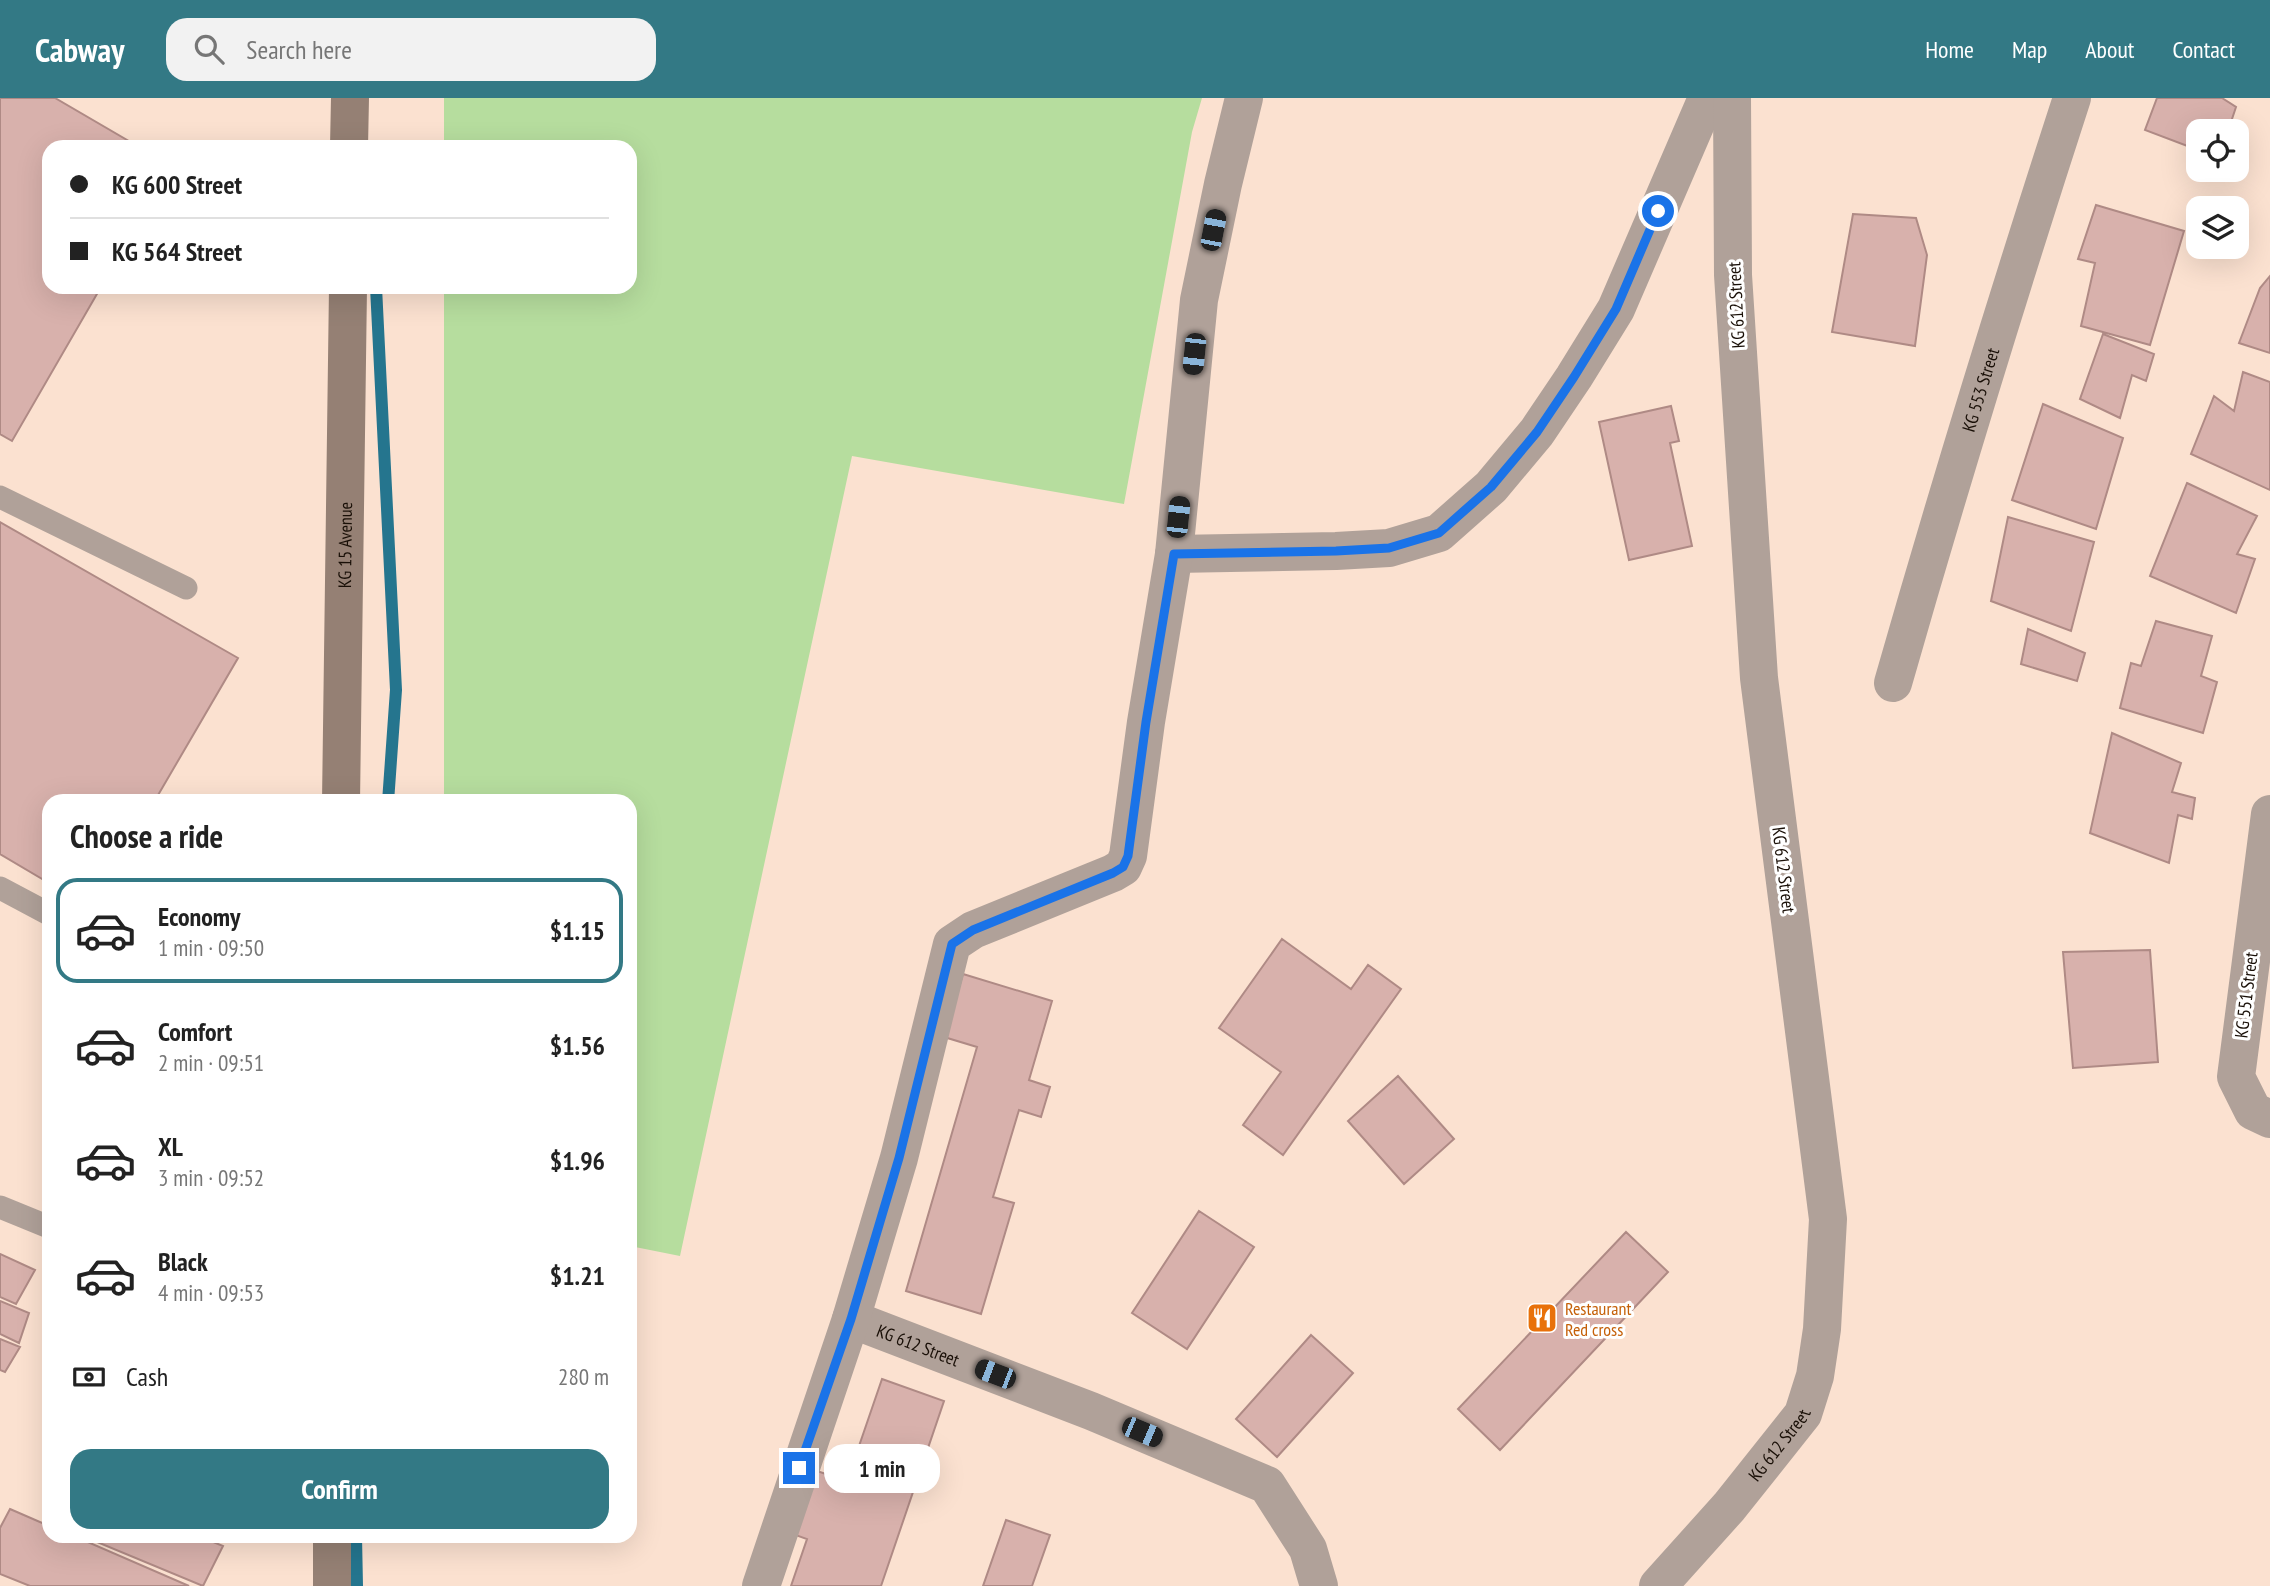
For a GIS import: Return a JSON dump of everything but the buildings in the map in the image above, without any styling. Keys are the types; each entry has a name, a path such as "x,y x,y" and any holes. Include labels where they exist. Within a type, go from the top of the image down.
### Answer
{"main road":[{"path":"349,140 350,98"},
{"name":"KG 15 Avenue","path":"341,794 348,294"},
{"path":"332,1543 332,1586"}],"street":[{"path":"761,1586 851,1319 899,1158 952,944 973,930 1113,873 1123,867 1128,856 1146,722 1174,554 1199,300 1244,98"},
{"path":"1174,554 1389,548 1439,533 1491,487 1537,432 1616,309 1707,98"},
{"name":"KG 612 Street","path":"1658,1586 1728,1507 1803,1414 1815,1376 1823,1315 1828,1219 1759,678 1733,275 1732,98"},
{"name":"KG 553 Street","path":"1893,683 1931,548 1961,458 2020,257 2072,98"},
{"name":"KG 551 Street","path":"2270,814 2236,1077 2253,1111 2270,1119"},
{"name":"KG 612 Street","path":"851,1319 1091,1411 1267,1485 1308,1549 1319,1586"}],"lane":[{"path":"0,498 186,588"},
{"path":"0,888 42,910"},
{"path":"0,1207 42,1224"}],"green space":[{"path":"444,98 1202,98 1192,132 1124,504 852,456 680,1256 637,1247 637,794 444,794 444,294 637,294 637,140 444,140"}],"waterway":[{"path":"376,294 396,690 389,794"},
{"path":"356,1543 357,1586"}],"place":[{"name":"Restaurant Red cross","path":"1542,1318"}],"route":[{"path":"799,1468 851,1319 899,1158 952,944 973,930 1113,873 1123,867 1128,856 1146,722 1174,554 1389,548 1439,533 1491,487 1537,432 1616,309 1658,211"}]}
